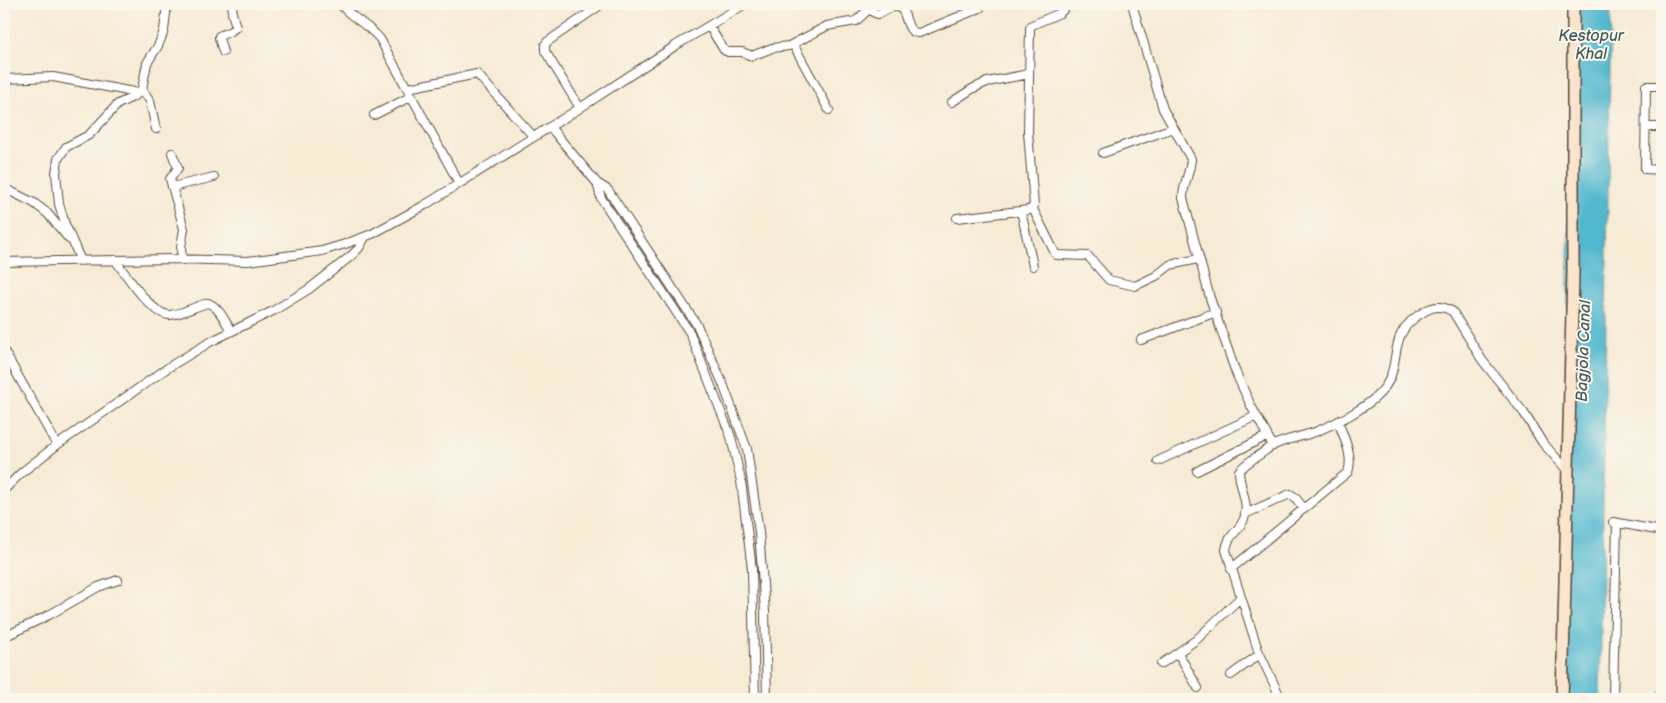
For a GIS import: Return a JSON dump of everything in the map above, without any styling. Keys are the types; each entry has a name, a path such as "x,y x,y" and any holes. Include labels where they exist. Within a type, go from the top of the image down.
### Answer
{"street":[{"path":"82,261 65,224 59,204 56,174 58,159 66,147 89,135 118,104 140,91 147,63 164,31 167,4"},
{"path":"222,52 218,38 236,27 232,13 234,4"},
{"path":"340,4 375,33 386,48 459,183"},
{"path":"580,108 546,51 545,45 602,4"},
{"path":"4,262 265,260 322,251 365,237 407,215 745,4"},
{"path":"1069,4 1060,13 1032,25 1030,28 1028,132 1033,209 1056,255 1088,256 1109,280 1135,286 1156,276 1170,265 1198,259"},
{"path":"1132,4 1159,97 1173,128 1191,159 1182,198 1198,259 1236,373 1256,416 1273,446"},
{"path":"1562,699 1573,273 1573,4"},
{"path":"709,26 721,46 728,52 742,52 752,56 772,48 789,46 827,26 856,21 869,6 875,14 893,7 900,8 910,30 915,34 980,8"},
{"path":"792,44 829,110"},
{"path":"408,88 476,74 534,137"},
{"path":"952,102 987,82 1029,74"},
{"path":"4,79 53,77 140,91 150,101 156,129"},
{"path":"1662,86 1646,86 1645,169 1662,170"},
{"path":"374,115 412,96"},
{"path":"550,127 597,183 608,190 697,325 723,384 747,449 759,532 765,611 767,699"},
{"path":"1647,127 1662,127"},
{"path":"1103,153 1173,128"},
{"path":"172,153 178,168 170,179 184,229 181,247 182,260"},
{"path":"172,187 214,177"},
{"path":"597,183 601,198 690,333 730,437 741,481 752,569 755,699"},
{"path":"4,188 34,203 47,213 74,244"},
{"path":"957,218 1033,209"},
{"path":"1021,211 1033,266"},
{"path":"4,490 21,473 56,445 168,368 309,289 351,256 359,248 365,237"},
{"path":"115,260 148,302 163,314 176,314 208,303 218,310 231,331"},
{"path":"1281,699 1260,654 1240,598 1226,550 1227,542 1240,526 1245,514 1239,471 1245,464 1273,446 1315,432 1338,421 1376,397 1392,375 1395,349 1406,325 1428,309 1439,306 1447,307 1458,319 1466,336 1482,360 1524,413 1542,442 1567,470"},
{"path":"1141,340 1216,312"},
{"path":"4,351 56,445"},
{"path":"1158,461 1256,416"},
{"path":"1231,568 1348,472 1350,456 1338,421"},
{"path":"1197,472 1267,436"},
{"path":"1245,514 1290,494 1295,497 1304,509"},
{"path":"1613,699 1614,522 1662,531"},
{"path":"4,637 49,616 98,587 118,580"},
{"path":"1161,664 1196,640 1240,598"},
{"path":"1178,653 1198,688"},
{"path":"1231,675 1260,654"},
{"path":"1654,699 1662,691"}],"water":[{"name":"Kestopur Khal","path":"1572,4 1611,4 1600,699 1562,699"}],"water label":[{"name":"Bagjola Canal","path":"1584,351"}]}
